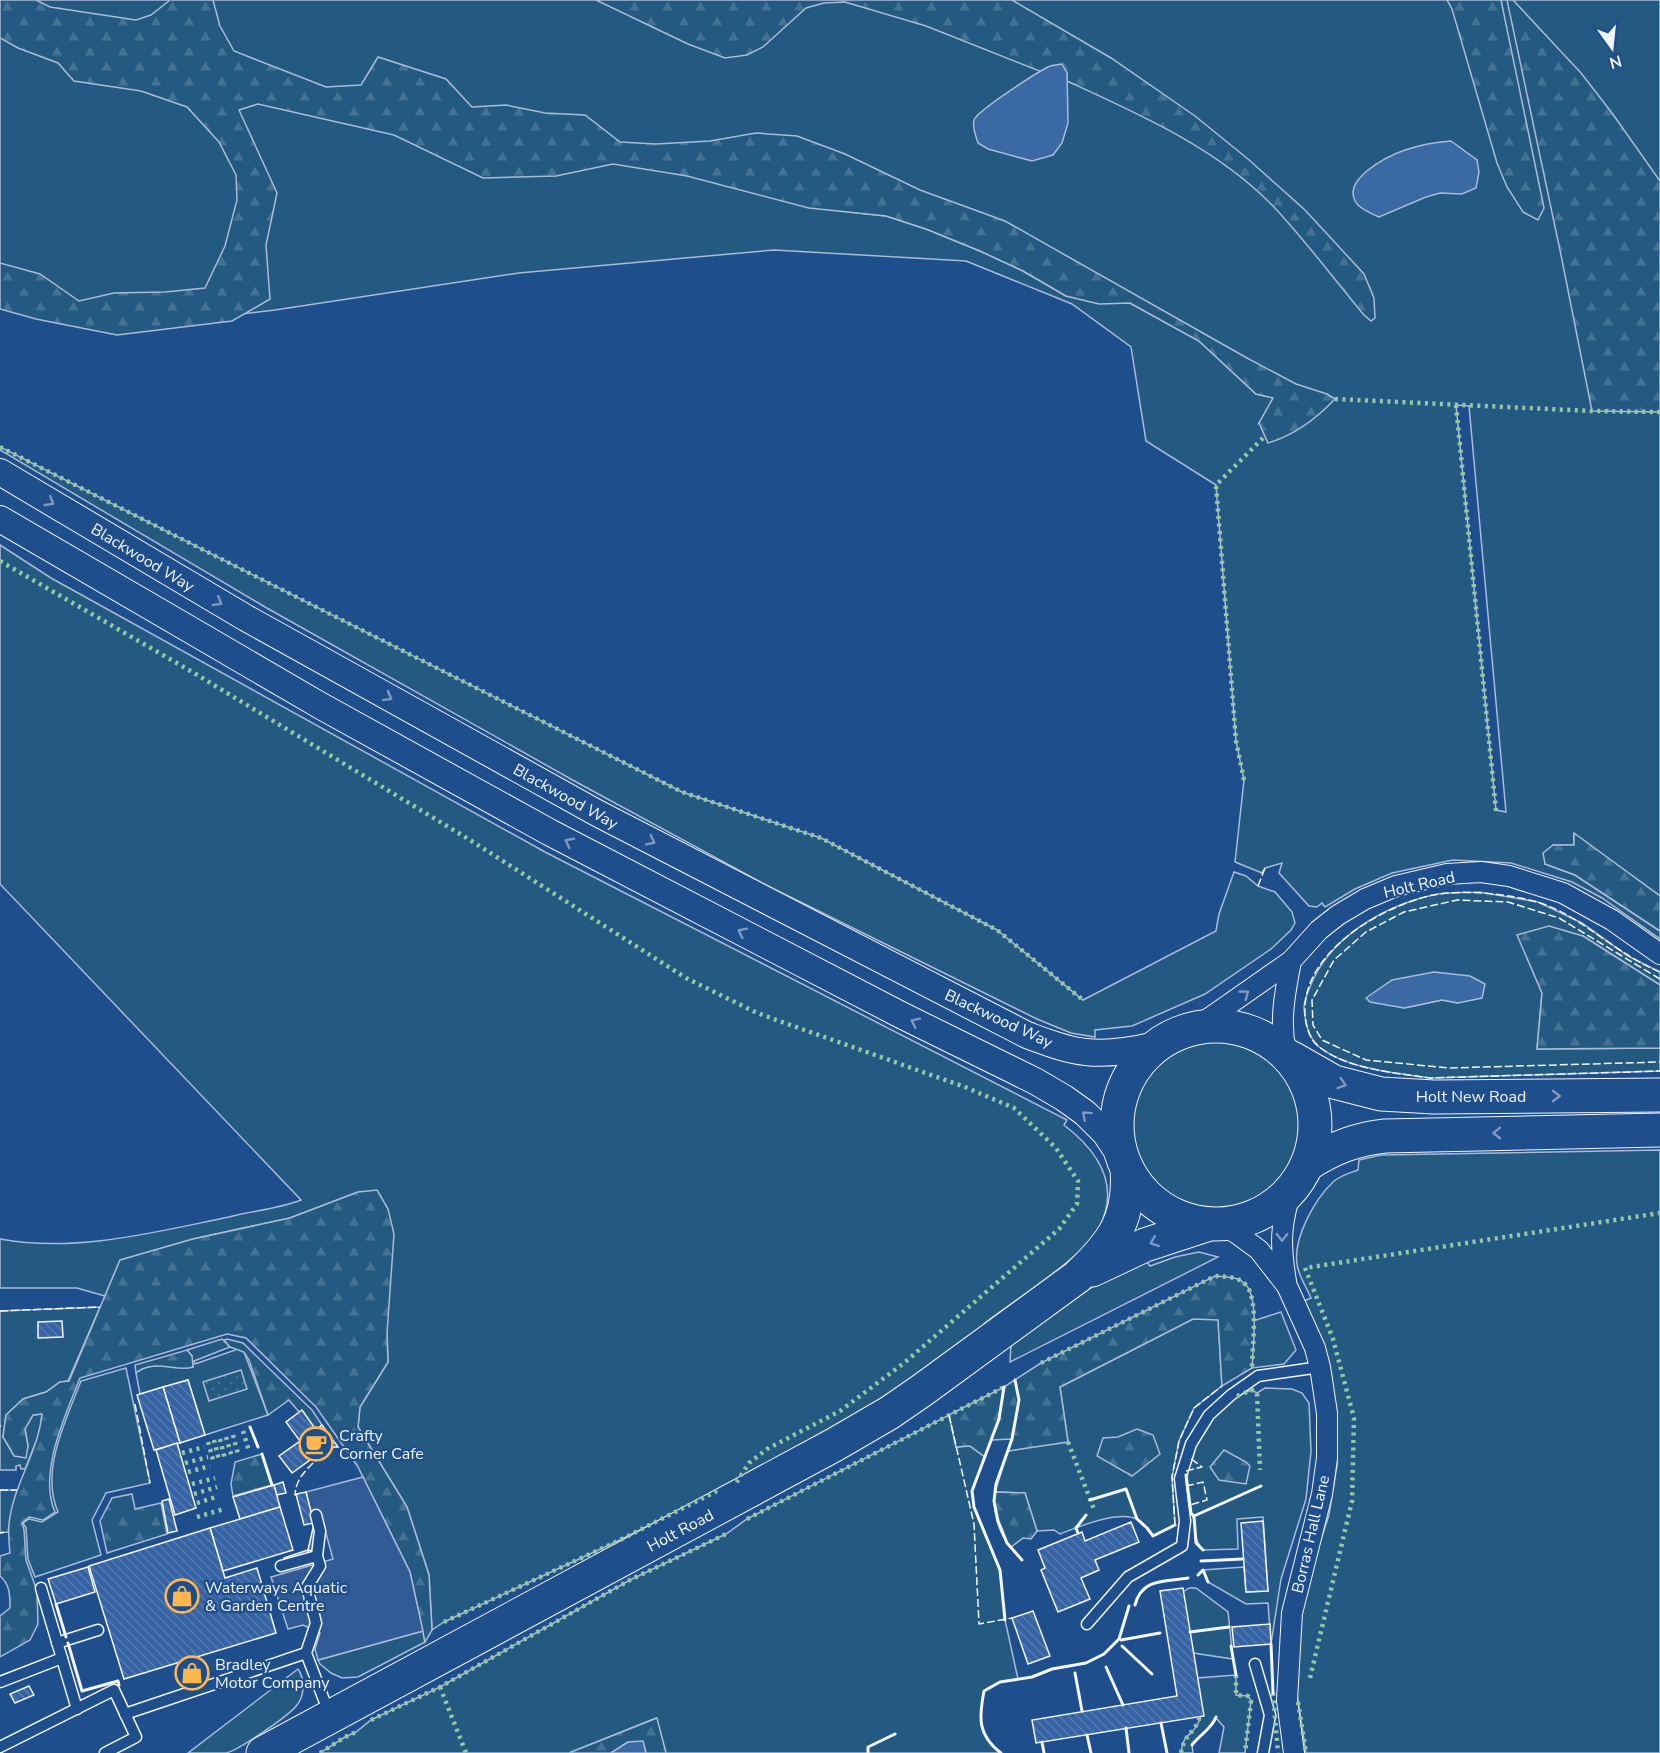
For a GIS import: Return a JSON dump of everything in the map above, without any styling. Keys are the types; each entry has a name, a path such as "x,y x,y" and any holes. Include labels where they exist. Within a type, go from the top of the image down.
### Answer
{"highway":[{"path":"1300,1177 1315,1136 1315,1108 1306,1081 1288,1055 1271,1041 1254,1032 1233,1026 1198,1026 1178,1033 1157,1045 1136,1066 1123,1090 1117,1115 1117,1134 1125,1164 1137,1185 1149,1198 1168,1212 1186,1220 1214,1224 1241,1221 1268,1210 1300,1177 1342,1145 1363,1138 1660,1130"},
{"name":"Holt New Road","path":"1288,1055 1334,1082 1381,1094 1434,1097 1660,1095"},
{"name":"Holt Road","path":"263,1753 724,1506 889,1413 1077,1277 1102,1254 1118,1227 1127,1195 1125,1164"},
{"name":"Holt Road","path":"1077,1277 1145,1245 1214,1224"}],"street":[{"name":"Blackwood Way","path":"0,472 246,618 597,813 1027,1035 1060,1047 1088,1053 1135,1050 1157,1045"},
{"path":"0,519 321,706 549,832 901,1015 1035,1081 1084,1113 1105,1133 1125,1164"},
{"name":"Holt Road","path":"1198,1026 1291,961 1319,930 1338,915 1365,899 1396,886 1448,874 1481,873 1509,876 1563,893 1612,920 1660,954"},
{"path":"1288,1055 1282,1035 1281,1019 1291,961"},
{"name":"Borras Hall Lane","path":"1287,1286 1281,1233 1286,1206 1300,1177"},
{"name":"Borras Hall Lane","path":"1214,1224 1236,1233 1259,1250 1287,1286 1315,1348 1327,1413 1327,1458 1322,1494 1292,1613 1287,1700 1294,1753"}],"lane":[{"path":"1087,1624 1128,1577 1182,1546 1185,1521 1180,1479 1191,1444 1209,1415 1231,1395 1258,1376 1320,1367"},
{"path":"316,1515 320,1532 317,1556 320,1566 306,1587 316,1623 306,1653 330,1716"},
{"path":"281,1566 317,1556"},
{"path":"41,1588 77,1709"},
{"path":"57,1643 98,1630"},
{"path":"125,1714 306,1653"},
{"path":"0,1682 62,1658"},
{"path":"1255,1664 1270,1715 1263,1753"},
{"path":"0,1747 114,1690 136,1737 105,1753"}],"green space":[{"path":"0,0 1660,0 1660,896 1574,834 1574,845 1553,845 1545,864 1575,875 1660,931 1660,939 1602,898 1572,882 1511,863 1453,860 1392,873 1355,889 1325,907 1322,903 1317,907 1309,906 1279,873 1282,863 1265,868 1262,873 1235,862 1244,780 1236,741 1216,485 1146,441 1131,347 1072,304 966,261 774,250 519,273 275,310 114,329 0,290","holes":["773,135 1015,230 1304,398 1259,423 1274,398 1256,394 1199,341 1130,303 1066,296 1023,271 926,229 886,216 841,211","1456,405 1469,406 1506,812 1496,810"]},
{"path":"0,0 36,0 50,7 136,20 151,15 170,0 213,0 220,26 234,51 326,87 361,85 378,57 446,79 472,107 506,105 545,113 585,115 620,142 656,144 710,141 756,133 797,136 845,154 920,190 1005,221 1247,358 1296,384 1335,399 1304,426 1268,443 1259,423 1273,398 1256,394 1199,341 1130,303 1099,304 1066,296 1023,271 926,229 886,216 809,208 687,176 613,164 556,176 483,178 394,135 258,104 239,110 277,193 266,245 270,299 232,321 117,335 36,319 0,309 0,263 40,274 79,301 114,293 205,288 225,246 237,200 236,175 219,142 187,107 141,91 74,81 58,63 18,48 0,38"},
{"path":"596,0 1012,0 1111,58 1195,116 1248,159 1305,210 1364,274 1374,298 1375,318 1371,321 1364,315 1296,232 1251,185 1176,134 1067,81 1067,73 1048,67 1042,72 926,26 845,2 824,3 806,8 763,47 747,55 725,58 688,44"},
{"path":"1447,0 1501,0 1544,208 1538,220 1523,212 1507,187 1497,163 1452,9"},
{"path":"1507,0 1513,0 1581,73 1660,181 1660,412 1592,411"},
{"path":"0,447 682,792 821,838 997,930 1083,1000 1216,931 1219,914 1234,872 1246,876 1258,886 1275,892 1292,912 1295,923 1291,930 1271,949 1205,994 1132,1026 1095,1030 1095,1037 1071,1033 1037,1019 770,887 578,783 265,607 0,450"},
{"path":"0,545 51,578 545,852 1067,1120 1064,1125 1087,1146 1096,1158 1107,1183 1108,1197 1099,1228 1080,1251 984,1324 982,1334 868,1415 620,1540 444,1622 432,1630 429,1575 407,1507 358,1427 360,1407 388,1362 387,1333 358,1192 290,1218 193,1239 120,1260 105,1296 77,1288 0,1288 0,1239 57,1244 115,1239 274,1208 301,1200 0,884"},
{"path":"1574,833 1660,896 1660,931 1575,875 1545,864 1543,853 1553,845 1574,845"},
{"path":"1479,892 1538,902 1582,923 1628,956 1660,972 1660,985 1583,936 1518,935 1542,993 1537,1049 1660,1048 1660,1071 1430,1078 1357,1065 1329,1054 1318,1046 1312,1038 1305,1018 1305,1000 1319,969 1344,939 1360,926 1414,900 1439,894","holes":["1485,984 1458,1003 1442,1000 1404,1008"]},
{"path":"1549,926 1583,936 1660,985 1660,1048 1537,1049 1542,993 1517,935"},
{"path":"1216,1040 1248,1046 1263,1054 1275,1065 1286,1077 1294,1092 1300,1124 1294,1156 1286,1171 1275,1183 1263,1194 1248,1202 1216,1208 1184,1202 1169,1194 1157,1183 1146,1171 1138,1156 1132,1124 1138,1092 1146,1077 1157,1065 1169,1054 1184,1046"},
{"path":"1660,1150 1660,1753 1306,1753 1294,1674 1297,1612 1329,1515 1337,1465 1337,1421 1322,1343 1304,1301 1311,1298 1297,1264 1298,1243 1302,1231 1319,1198 1335,1180 1358,1170 1359,1160 1381,1155"},
{"path":"377,1190 388,1209 394,1234 387,1333 388,1362 360,1407 358,1427 407,1507 429,1575 432,1630 425,1642 410,1572 358,1467 316,1407 246,1338 227,1334 80,1378 61,1427 51,1462 51,1497 55,1512 43,1520 29,1517 22,1523 26,1560 37,1591 38,1624 30,1640 0,1657 0,1616 10,1608 8,1586 0,1576 0,1556 10,1553 11,1510 36,1442 42,1414 33,1415 25,1429 28,1446 26,1458 14,1456 3,1437 6,1415 23,1399 46,1392 60,1382 69,1381 120,1260 193,1239 290,1218 358,1192"},
{"path":"1199,1252 1218,1257 1010,1362 1011,1345 1076,1296 1145,1259 1150,1266"},
{"path":"1215,1276 1239,1280 1250,1292 1254,1312 1252,1368 1222,1386 1218,1320 1193,1319 1060,1387 1068,1442 1008,1451 1011,1439 992,1440 985,1457 970,1446 956,1447 949,1415 1004,1387 1041,1363"},
{"path":"100,1307 68,1381 60,1382 46,1392 23,1399 6,1415 3,1437 28,1446 25,1429 33,1415 42,1414 40,1432 25,1469 21,1469 20,1465 16,1466 16,1470 0,1470 0,1311"},
{"path":"1281,1312 1296,1350 1284,1364 1252,1368 1253,1321"},
{"path":"1193,1319 1218,1319 1222,1386 1194,1408 1179,1441 1172,1477 1175,1525 1153,1536 1137,1519 1119,1517 1098,1520 1060,1534 1054,1530 1037,1531 1025,1493 995,1492 1008,1451 1068,1441 1060,1387"},
{"path":"222,1339 230,1347 194,1361 195,1364 238,1349 244,1352 268,1415 205,1435 188,1380 140,1394 136,1373 156,1366 193,1367 192,1356 187,1350"},
{"path":"224,1340 243,1343 312,1410 322,1425 316,1430 302,1411 299,1412 289,1400 268,1415 249,1360 244,1352 230,1347"},
{"path":"187,1350 192,1356 193,1367 158,1366 136,1373 135,1365"},
{"path":"126,1368 150,1483 106,1493 92,1520 101,1555 35,1577 28,1559 26,1528 23,1523 29,1519 42,1522 58,1512 53,1496 53,1463 62,1429 81,1381"},
{"path":"241,1370 247,1389 209,1401 203,1382"},
{"path":"1265,1388 1292,1389 1302,1393 1309,1403 1311,1451 1306,1499 1281,1579 1271,1644 1268,1603 1246,1604 1208,1582 1203,1570 1244,1567 1246,1592 1268,1591 1263,1517 1237,1519 1238,1549 1203,1550 1197,1540 1186,1481 1188,1460 1210,1419 1235,1397 1252,1390 1257,1393"},
{"path":"949,1415 956,1447 970,1446 985,1457 972,1491 974,1506 1000,1570 1005,1620 1018,1679 1000,1682 984,1691 981,1718 984,1733 1001,1753 666,1753 656,1718 569,1753 320,1753 356,1732 371,1720 440,1687 630,1580 726,1534 747,1519"},
{"path":"1137,1429 1153,1435 1160,1454 1132,1476 1097,1456 1103,1438 1118,1437"},
{"path":"1224,1450 1250,1466 1246,1484 1219,1480 1210,1467"},
{"path":"262,1454 272,1485 233,1496 231,1484 235,1462"},
{"path":"0,1490 17,1490 8,1532 0,1533"},
{"path":"995,1492 1025,1493 1037,1531 1031,1539 1023,1538 1011,1547 1006,1542 997,1521 994,1506"},
{"path":"132,1494 135,1509 161,1503 167,1534 107,1553 100,1521 112,1498"},
{"path":"1189,1588 1196,1588 1228,1612 1233,1659 1193,1653 1183,1592"},
{"path":"423,1631 425,1642 358,1677 342,1678 331,1673 318,1660"},
{"path":"298,1669 303,1682 302,1697 285,1716 252,1739 226,1753 188,1753"},
{"path":"1236,1675 1236,1695 1248,1696 1251,1701 1245,1753 1219,1753 1224,1727 1216,1718 1192,1745 1193,1753 1181,1753 1185,1739 1197,1725 1201,1715 1197,1678"},
{"path":"657,1718 666,1753 646,1753 643,1742 628,1742 611,1753 569,1753"}],"shaded area":[{"path":"1062,64 1067,73 1068,123 1062,143 1053,155 1032,161 988,149 978,143 974,132 974,120 978,115 1041,71"},
{"path":"1451,141 1477,160 1479,172 1476,188 1462,194 1440,193 1426,197 1379,217 1358,205 1353,196 1354,187 1367,171 1377,164 1411,148"},
{"path":"1434,972 1470,976 1485,984 1482,998 1458,1003 1442,1000 1404,1008 1370,1002 1366,998 1392,980"},
{"path":"363,1477 410,1572 423,1631 318,1660 315,1649 320,1633 303,1625 288,1629 271,1577 333,1559 320,1511 311,1513 306,1492"},
{"path":"643,1741 646,1753 611,1753 628,1742"}],"building":[{"path":"62,1321 63,1337 38,1338 38,1322"},
{"path":"188,1380 205,1435 180,1443 163,1387"},
{"path":"163,1387 180,1443 154,1450 137,1395"},
{"name":"Crafty Corner Cafe","path":"302,1410 316,1430 322,1425 338,1447 334,1447 316,1460 313,1458 292,1473 279,1456 300,1441 286,1422"},
{"path":"177,1443 196,1508 175,1515 156,1450"},
{"path":"283,1482 286,1493 276,1495 274,1485"},
{"path":"274,1485 280,1507 240,1519 233,1497"},
{"path":"306,1492 314,1523 304,1525 296,1494"},
{"path":"169,1499 177,1531 168,1533 162,1501"},
{"name":"Waterways Aquatic & Garden Centre","path":"280,1507 293,1550 223,1571 210,1528"},
{"path":"1263,1521 1268,1591 1246,1592 1241,1523"},
{"path":"1131,1522 1139,1542 1095,1560 1099,1570 1081,1578 1090,1599 1058,1612 1041,1570 1045,1568 1038,1550 1082,1532 1085,1541"},
{"name":"Waterways Aquatic & Garden Centre","path":"210,1528 225,1578 257,1568 276,1633 124,1679 89,1566"},
{"path":"313,1528 317,1529 312,1551 308,1550"},
{"path":"308,1550 309,1555 286,1562 284,1558"},
{"path":"88,1567 95,1592 56,1604 48,1579"},
{"path":"1183,1588 1204,1716 1036,1743 1032,1720 1177,1696 1160,1591"},
{"path":"1033,1611 1050,1656 1028,1664 1012,1618"},
{"path":"1270,1624 1271,1644 1234,1647 1232,1627"},
{"name":"Bradley Motor Company","path":"198,1664 202,1677 187,1682 182,1669"},
{"path":"29,1686 34,1695 15,1703 10,1694"}],"hedge":[{"path":"1335,399 1660,412"},
{"path":"1456,405 1496,811"},
{"path":"1244,780 1236,741 1216,485 1265,436"},
{"path":"0,447 682,792 821,838 997,930 1083,1000"},
{"path":"0,561 194,673 470,840 686,978 757,1013 965,1087 1014,1108 1056,1148 1078,1181 1077,1204 1059,1229 904,1363 840,1411 767,1449 749,1463 736,1483"},
{"path":"1310,1678 1352,1501 1354,1418 1333,1339 1305,1268 1660,1213"},
{"path":"1041,1363 1215,1276 1239,1280 1250,1292 1254,1312 1252,1368"},
{"path":"747,1519 1004,1387"},
{"path":"1237,1396 1252,1390 1257,1393 1260,1470"},
{"path":"243,1431 249,1451"},
{"path":"233,1435 238,1454"},
{"path":"226,1437 232,1457"},
{"path":"220,1439 225,1459"},
{"path":"214,1440 219,1460"},
{"path":"208,1442 214,1463"},
{"path":"1068,1442 1095,1512"},
{"path":"182,1453 204,1447"},
{"path":"185,1463 208,1457"},
{"path":"188,1472 210,1466"},
{"path":"192,1484 215,1478"},
{"path":"194,1494 217,1487"},
{"path":"444,1622 620,1540 717,1491"},
{"path":"197,1503 216,1497"},
{"path":"197,1517 224,1509"},
{"path":"371,1720 440,1687 630,1580 726,1534"},
{"path":"1236,1675 1236,1695 1248,1696 1251,1701 1245,1753"},
{"path":"440,1687 466,1753"},
{"path":"1273,1693 1278,1753"},
{"path":"1298,1702 1306,1753"},
{"path":"1181,1753 1185,1741 1200,1716"},
{"path":"320,1753 356,1732"}],"fence":[{"path":"1258,886 1265,868"},
{"path":"1660,972 1636,960 1573,918 1549,906 1526,899 1499,895 1471,892 1445,893 1413,901 1391,910 1369,921 1349,935 1331,952 1317,970 1308,991 1305,1013 1312,1039 1329,1054 1357,1065 1387,1072 1430,1078 1660,1071"},
{"path":"1660,979 1559,918 1508,902 1457,900 1404,912 1366,932 1334,960 1312,1000 1313,1025 1322,1040 1366,1060 1449,1068 1660,1062"},
{"path":"0,1311 100,1307"},
{"path":"1175,1525 1172,1477 1179,1441 1194,1408 1222,1386"},
{"path":"135,1404 150,1483"},
{"path":"949,1415 974,1524 979,1624 1012,1618"},
{"path":"1186,1471 1202,1467 1190,1458"},
{"path":"298,1494 295,1495 299,1480 316,1460"},
{"path":"1186,1486 1203,1482 1207,1500 1190,1505"},
{"path":"0,1490 17,1490"},
{"path":"0,1533 4,1532"}],"wall":[{"path":"1015,1380 1019,1400 1012,1439 996,1484 994,1501 998,1521 1007,1543 1022,1560"},
{"path":"1004,1387 999,1419 972,1491 974,1507 1000,1570 1005,1620"},
{"path":"250,1427 258,1447"},
{"path":"262,1454 272,1485"},
{"path":"1186,1475 1191,1513 1194,1516"},
{"path":"1203,1550 1196,1543 1194,1516 1261,1486"},
{"path":"1090,1500 1126,1489 1137,1519 1153,1536 1175,1525"},
{"path":"1078,1533 1076,1528 1086,1515"},
{"path":"1201,1561 1243,1559"},
{"path":"1198,1575 1203,1570 1208,1582"},
{"path":"1135,1605 1138,1596 1149,1586 1163,1581 1188,1578"},
{"path":"56,1604 66,1637"},
{"path":"1001,1753 988,1739 982,1725 981,1709 984,1691 1000,1682 1032,1677 1052,1669 1086,1663 1104,1654 1119,1639 1129,1606"},
{"path":"1190,1632 1229,1627"},
{"path":"1121,1640 1160,1633"},
{"path":"68,1643 82,1691 118,1681 119,1685"},
{"path":"1271,1644 1273,1693"},
{"path":"1122,1646 1152,1674"},
{"path":"1231,1646 1236,1675"},
{"path":"1106,1667 1123,1705"},
{"path":"1075,1673 1082,1711"},
{"path":"1192,1745 1216,1717"},
{"path":"1161,1723 1167,1753"},
{"path":"1126,1728 1129,1753"},
{"path":"868,1753 868,1747 895,1734"},
{"path":"1087,1735 1091,1753"},
{"path":"1042,1742 1044,1753"}],"place":[{"name":"Crafty Corner Cafe","path":"316,1444"},
{"name":"Waterways Aquatic & Garden Centre","path":"182,1596"},
{"name":"Bradley Motor Company","path":"192,1673"}]}
